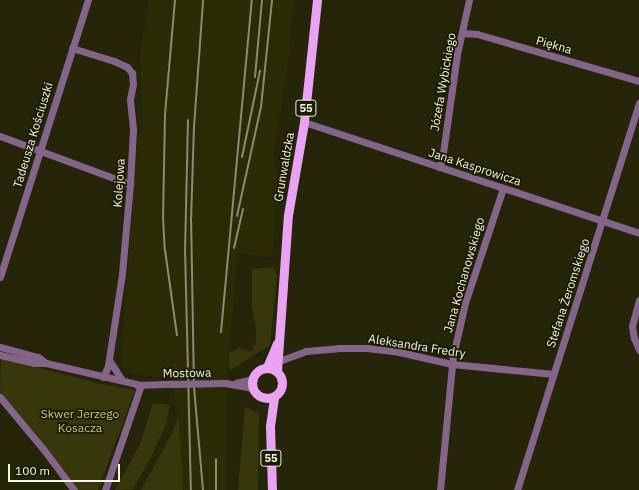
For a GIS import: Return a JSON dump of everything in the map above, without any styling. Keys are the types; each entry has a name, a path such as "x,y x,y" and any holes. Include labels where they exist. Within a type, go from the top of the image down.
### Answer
{"main road":[{"name":"Grunwaldzka","path":"277,371 279,361 278,340 288,215 304,122 318,0"},
{"name":"Grunwaldzka","path":"267,367 278,340"},
{"path":"267,367 277,371"},
{"name":"55","path":"252,383 257,371 267,367"},
{"name":"55","path":"272,490 270,426 274,397 282,388 283,382 277,371"},
{"path":"252,383 255,392 264,398 274,397"},
{"name":"55","path":"264,398 270,426"}],"street":[{"name":"Tadeusza Kościuszki","path":"0,277 88,0"},
{"name":"Józefa Wybickiego","path":"439,167 457,54 469,0"},
{"name":"Piękna","path":"463,32 477,34 639,81"},
{"name":"Kolejowa","path":"72,48 114,61 127,67 132,73 130,100 133,130 122,274 109,360 103,377"},
{"name":"Stefana Żeromskiego","path":"518,490 639,103"},
{"name":"Jana Kasprowicza","path":"304,122 639,233"},
{"path":"0,136 40,150 53,157 130,184"},
{"name":"Jana Kochanowskiego","path":"440,490 452,364 465,304 503,188"},
{"path":"639,300 632,326 634,338 639,350"},
{"name":"Mostowa","path":"0,347 38,357 46,363"},
{"name":"Aleksandra Fredry","path":"279,361 306,351 338,348 367,348 399,352 452,364 554,374"},
{"name":"Mostowa","path":"0,355 34,363 46,363 141,385"},
{"path":"109,360 122,380"},
{"name":"Mostowa","path":"103,377 109,382 141,385 252,383"},
{"path":"105,490 141,385"},
{"path":"0,398 44,450 74,490"}],"shaded area":[{"path":"149,0 294,0 287,69 274,152 277,188 272,258 238,252 227,371 227,490 183,490 180,436 171,375 143,376 130,373 121,365 138,134 143,133 140,54"}],"green space":[{"path":"273,267 277,275 270,345 229,371 229,353 239,348 251,352 256,343 256,329 252,308 252,269"},
{"name":"Skwer Jerzego Kosacza","path":"1,358 101,384 135,390 98,490 78,490 39,437 0,392"},
{"path":"153,403 170,405 166,425 151,457 133,489 115,490 140,444"},
{"path":"245,407 259,413 258,490 238,490"},
{"path":"178,418 183,490 141,490 170,437"}],"railway":[{"path":"175,0 165,115 163,217 165,250 177,335"},
{"path":"203,0 194,127 191,221 194,387 203,490"},
{"path":"221,332 252,0"},
{"path":"255,77 262,0"},
{"path":"237,216 261,107 272,0"},
{"path":"242,157 260,71"},
{"path":"188,120 185,249 191,490"},
{"path":"234,248 243,209"},
{"path":"216,459 216,490"}]}
